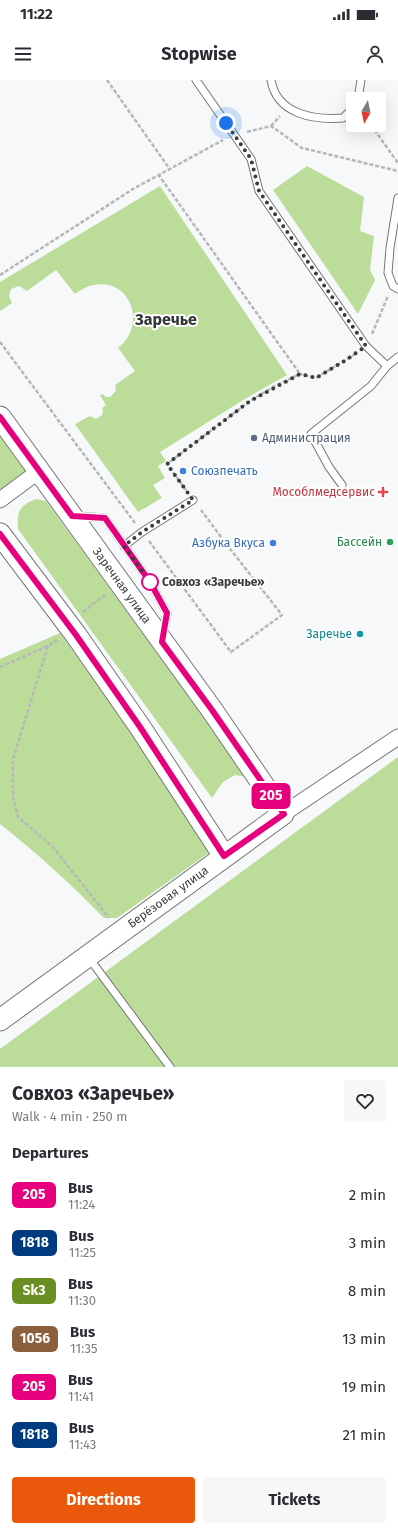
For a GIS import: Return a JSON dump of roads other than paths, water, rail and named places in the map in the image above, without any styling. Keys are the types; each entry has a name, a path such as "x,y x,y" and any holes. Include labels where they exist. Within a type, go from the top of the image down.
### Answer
{"street":[{"name":"Заречная улица","path":"0,417 212,710 284,814"},
{"path":"0,500 39,471"},
{"path":"0,534 76,635 140,727 224,856"},
{"name":"Берёзовая улица","path":"0,1020 224,856 398,737"}],"lane":[{"path":"196,80 251,159 259,191 366,346 387,366"},
{"path":"271,80 272,88 288,108 300,114 323,119 343,118 346,115"},
{"path":"359,92 362,80"},
{"path":"395,287 388,273 390,248 398,198"},
{"path":"342,485 311,434 371,386 387,366 398,357"},
{"path":"124,546 142,532 193,500"},
{"path":"72,516 105,518 150,582 167,613 162,642"},
{"path":"88,956 170,1067"}],"place":[{"name":"Администрация","path":"254,438"},
{"name":"Союзпечать","path":"183,471"},
{"name":"Мособлмедсервис","path":"383,492"},
{"name":"Бассейн","path":"390,542"},
{"name":"Азбука Вкуса","path":"273,543"},
{"name":"Совхоз «Заречье»","path":"150,582"},
{"name":"Заречье","path":"360,634"}],"district":[{"name":"Заречье","path":"166,319"}]}
